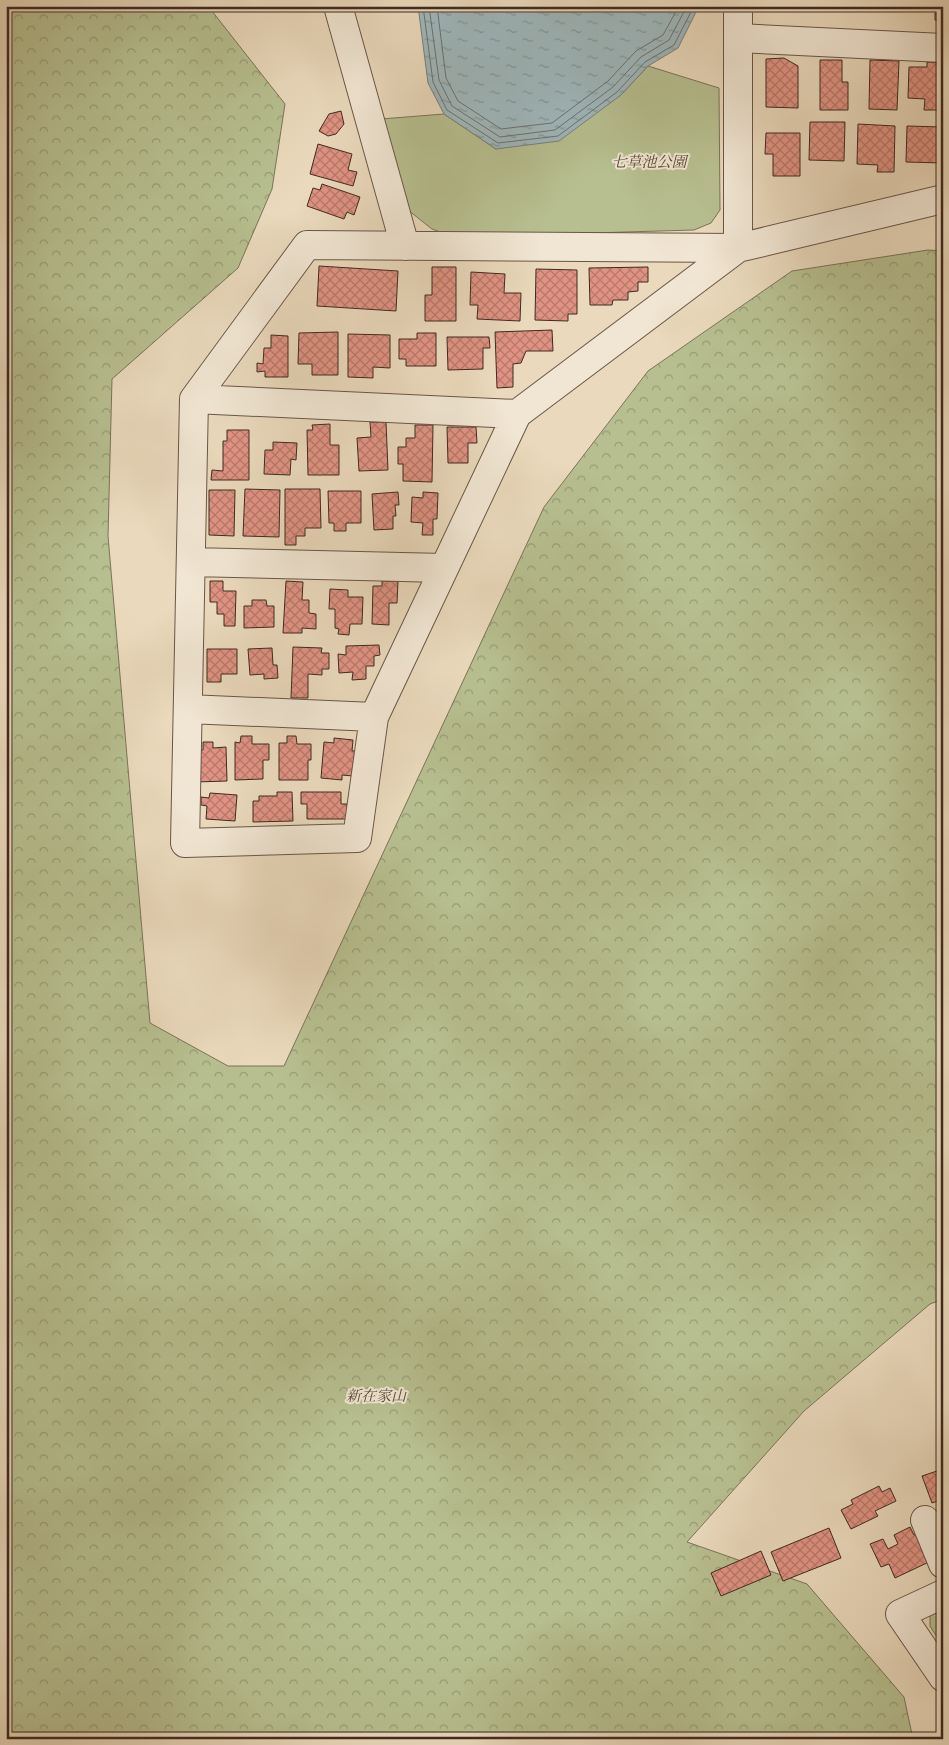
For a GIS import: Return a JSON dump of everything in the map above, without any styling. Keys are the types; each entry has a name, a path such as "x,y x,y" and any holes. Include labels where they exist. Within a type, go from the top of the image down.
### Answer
{"street":[{"path":"338,6 405,246"},
{"path":"738,6 738,248"},
{"path":"738,38 943,48"},
{"path":"738,248 517,414 374,717 358,838 185,843 194,399 307,245 738,248 943,199"},
{"path":"194,399 517,414"},
{"path":"191,562 444,568"},
{"path":"188,709 374,717"},
{"path":"925,1520 943,1564"},
{"path":"943,1594 900,1614 943,1677"}],"green space":[{"name":"新在家山","path":"6,6 208,6 285,104 272,189 238,268 112,379 108,536 150,1023 228,1066 284,1066 544,507 648,371 792,271 928,250 943,251 943,1299 930,1304 804,1411 687,1542 807,1584 904,1697 913,1739 6,1739"},
{"name":"七草池公園","path":"648,66 719,88 720,210 711,223 694,230 454,237 432,229 403,206 381,119 444,114 496,149 621,95"},
{"path":"943,1603 943,1647 930,1626 930,1608"}],"water":[{"path":"418,6 699,6 678,48 648,66 621,95 559,141 496,149 444,114 428,83"}],"building":[{"path":"935,6 943,6 943,21 935,20"},
{"path":"784,58 798,66 798,108 766,107 766,59"},
{"path":"820,60 842,60 842,82 848,82 848,110 820,110"},
{"path":"870,60 899,61 897,110 869,109"},
{"path":"927,62 943,63 943,110 924,110 925,99 908,98 909,67 927,67"},
{"path":"341,111 344,124 336,134 328,136 319,131 329,114"},
{"path":"810,122 845,122 844,161 809,160"},
{"path":"858,124 895,126 894,172 877,172 878,165 857,164"},
{"path":"907,126 943,127 943,163 906,162"},
{"path":"766,133 800,133 800,176 773,176 773,154 765,154"},
{"path":"318,144 352,154 348,170 357,172 353,186 310,174"},
{"path":"322,184 360,197 354,215 347,212 344,219 307,206 313,188 320,190"},
{"path":"319,266 398,271 396,311 317,306"},
{"path":"432,267 456,267 456,321 425,321 425,295 432,295"},
{"path":"648,267 648,282 638,282 638,291 628,292 628,300 613,300 612,305 590,305 589,268"},
{"path":"536,269 577,270 577,314 568,314 568,321 535,320"},
{"path":"471,272 505,274 504,293 521,293 520,321 477,319 478,305 470,305"},
{"path":"552,330 553,351 526,351 521,363 513,364 513,387 497,388 495,332"},
{"path":"338,332 338,375 312,375 312,364 298,364 299,333"},
{"path":"417,333 436,333 436,366 406,366 406,359 399,359 399,339 417,339"},
{"path":"348,334 390,335 390,368 373,367 373,378 348,377"},
{"path":"271,335 288,336 288,377 265,377 265,371 257,372 257,363 263,364 264,348 271,348"},
{"path":"447,337 489,337 490,348 483,348 483,369 448,370"},
{"path":"370,422 386,422 388,470 359,471 357,438 371,437"},
{"path":"330,424 330,445 339,445 339,475 308,475 307,430 313,430 312,425"},
{"path":"415,425 433,425 432,482 403,481 403,464 398,464 398,447 406,447 406,438 415,438"},
{"path":"447,427 476,427 477,443 468,443 468,463 448,463"},
{"path":"227,430 249,430 249,480 211,480 212,470 223,471 223,441 227,441"},
{"path":"273,442 297,443 296,460 291,459 290,475 264,474 265,450 273,450"},
{"path":"245,489 280,490 279,537 243,536"},
{"path":"285,489 320,489 321,528 305,528 305,536 296,536 296,545 285,545"},
{"path":"209,490 235,490 234,536 209,535"},
{"path":"328,491 361,491 361,523 346,523 346,531 334,531 334,523 329,523"},
{"path":"398,492 399,505 395,505 396,516 393,516 393,529 374,530 372,494"},
{"path":"423,492 438,493 437,519 433,519 433,535 422,535 423,523 411,522 412,497 423,498"},
{"path":"210,581 223,581 223,591 236,591 235,626 224,626 224,614 217,614 217,602 210,602"},
{"path":"286,581 303,582 302,600 309,600 309,613 316,614 316,629 302,628 302,633 283,633"},
{"path":"382,581 398,581 397,603 389,603 389,625 372,624 373,586 382,586"},
{"path":"330,589 348,590 348,597 363,597 362,624 350,624 349,635 338,634 339,629 335,628 335,609 329,609"},
{"path":"252,600 266,600 267,606 274,606 274,627 244,628 244,606 252,606"},
{"path":"379,645 380,655 374,656 374,666 366,666 366,679 352,680 353,672 339,673 338,654 346,655 346,646"},
{"path":"293,647 322,648 321,653 329,653 329,669 322,669 322,675 308,674 308,698 291,698"},
{"path":"272,648 273,665 277,665 278,678 264,679 264,674 250,675 248,649"},
{"path":"207,649 237,649 237,674 221,674 221,682 207,682"},
{"path":"241,736 252,736 252,744 269,744 269,760 263,760 263,779 235,780 235,742 240,743"},
{"path":"287,736 296,736 297,744 311,744 311,760 308,760 308,780 279,780 279,743 287,743"},
{"path":"334,738 353,740 352,751 356,751 353,776 342,775 342,780 321,778 324,742 334,743"},
{"path":"203,742 213,742 213,748 226,747 227,781 195,782 194,750 203,750"},
{"path":"277,792 292,792 293,821 253,822 253,801 259,801 259,796 277,796"},
{"path":"301,792 341,792 341,804 347,804 348,819 307,819 307,804 301,804"},
{"path":"210,793 237,795 235,821 206,819 207,806 201,805 201,797 209,798"},
{"path":"943,1469 943,1499 932,1503 922,1476"},
{"path":"879,1486 882,1492 890,1488 896,1501 875,1511 878,1516 851,1529 841,1510 853,1504 851,1500"},
{"path":"943,1512 943,1532 936,1514"},
{"path":"910,1527 914,1535 918,1533 931,1561 895,1578 889,1564 881,1567 870,1544 883,1539 888,1549 898,1544 894,1535"},
{"path":"829,1528 841,1558 783,1581 771,1552"},
{"path":"761,1551 771,1575 721,1596 711,1573"}]}
